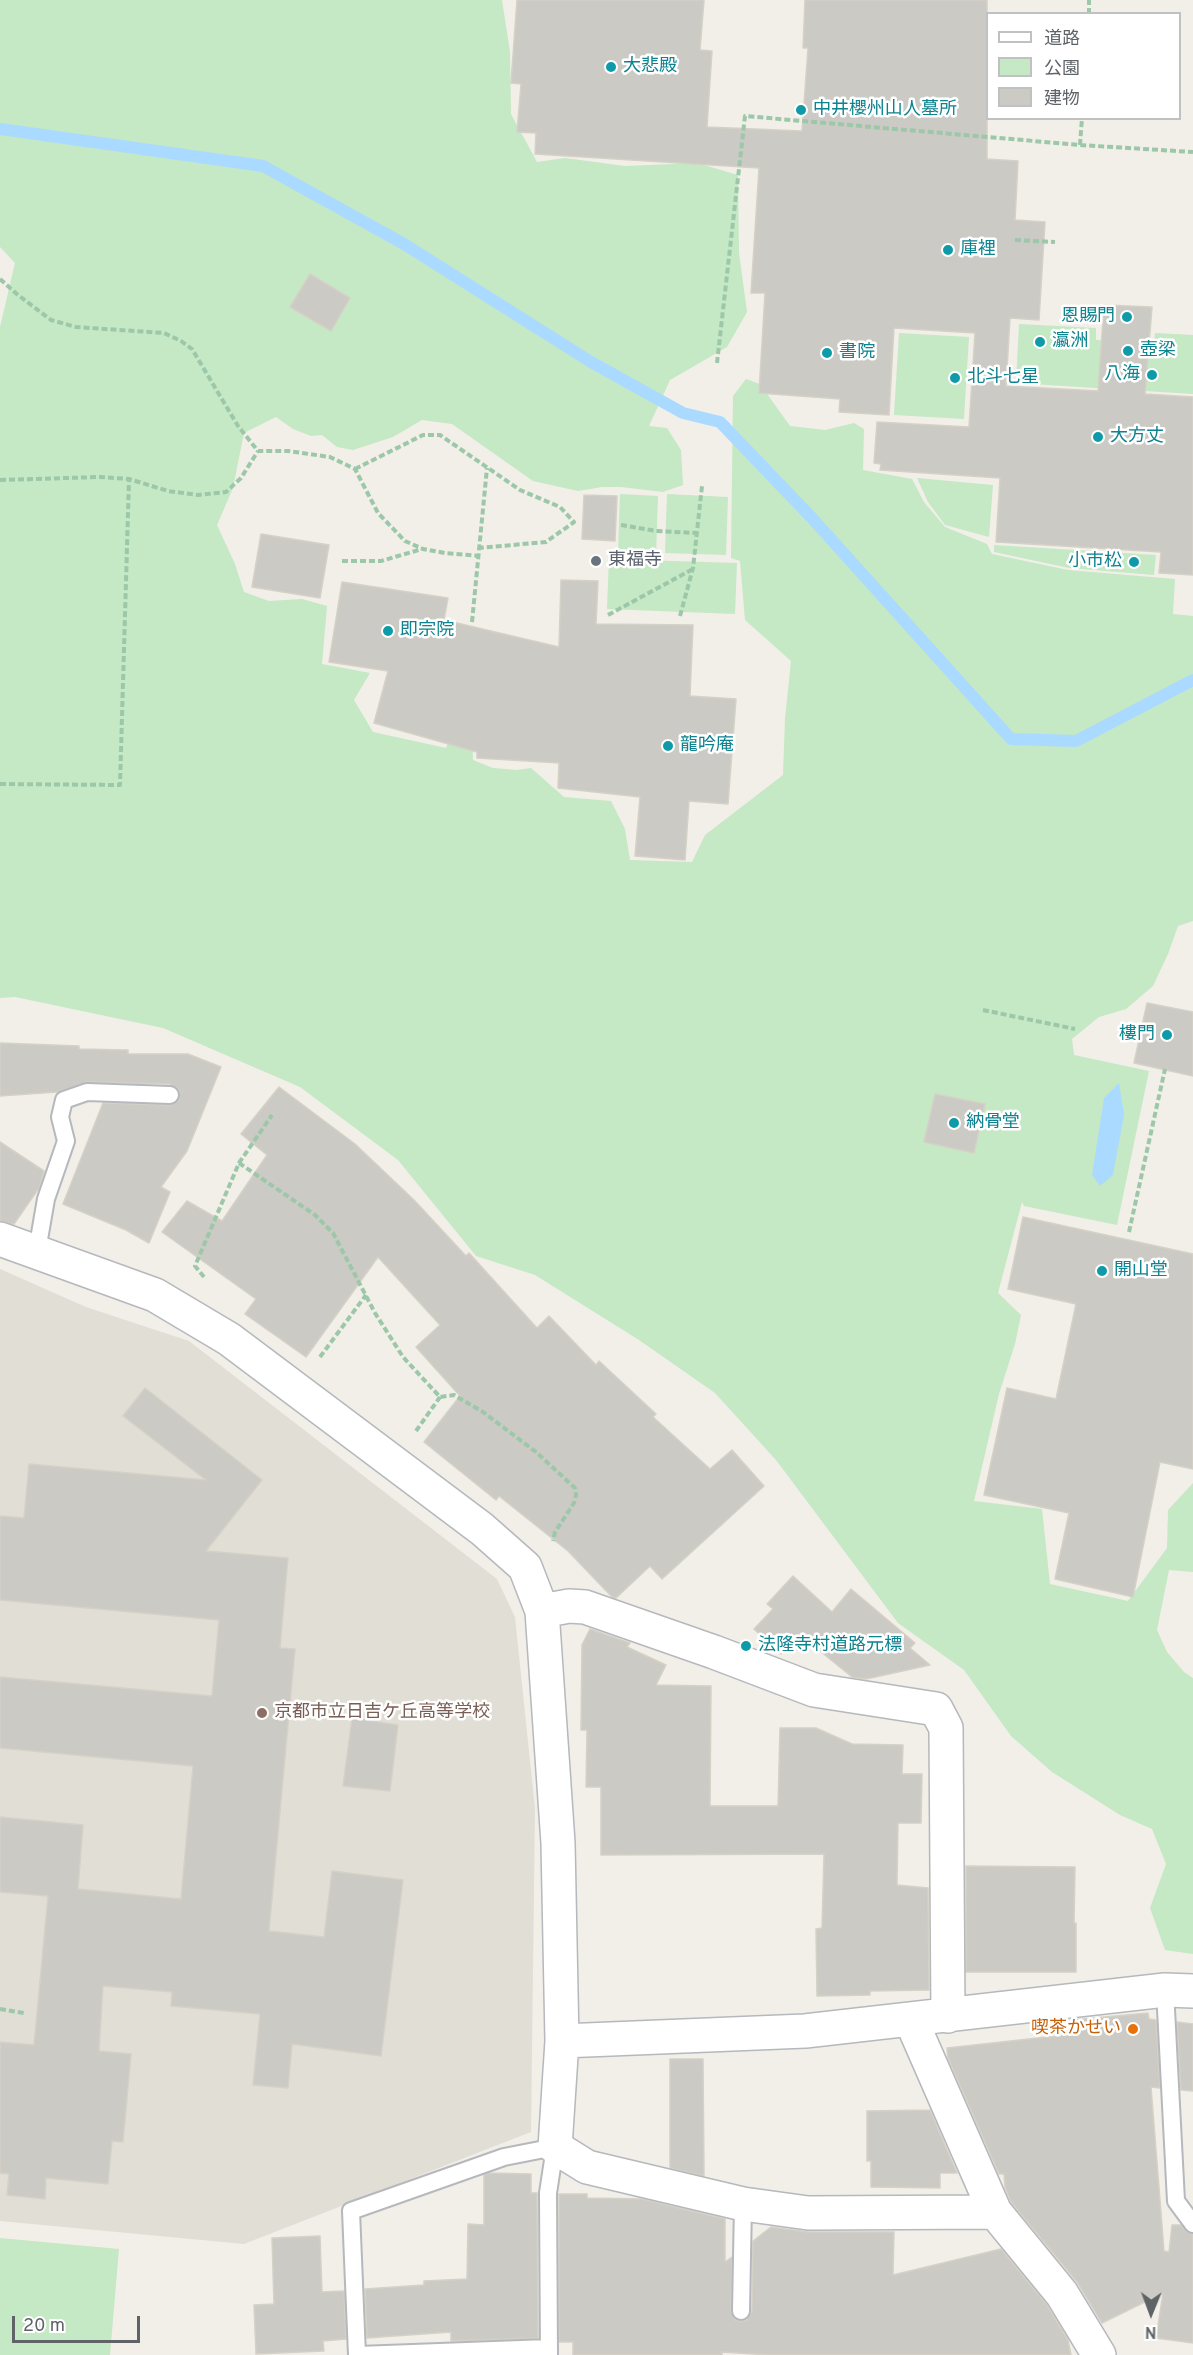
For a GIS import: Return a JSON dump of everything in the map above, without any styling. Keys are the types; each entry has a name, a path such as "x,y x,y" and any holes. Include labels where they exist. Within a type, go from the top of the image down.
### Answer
{"street":[{"path":"0,1239 155,1295 229,1339 482,1529 525,1567 542,1611 558,1843 562,2041 555,2147 587,2167 743,2204 808,2213 995,2212"},
{"path":"542,1611 569,1606 585,1607 814,1689 936,1709 946,1728 948,2016"},
{"path":"562,2041 805,2031 1179,1991"},
{"path":"910,2020 995,2212 1062,2294 1099,2355"}],"lane":[{"path":"37,1251 46,1199 66,1141 60,1117 64,1100 87,1092 170,1095"},
{"path":"1179,1991 1176,2202 1193,2224"},
{"path":"555,2147 548,2193 548,2351 357,2355 351,2211 504,2157 555,2147"},
{"path":"741,2311 743,2204"}],"path":[{"path":"717,363 745,116 1080,146 1193,152"},
{"path":"1080,146 1082,120"},
{"path":"1015,240 1055,242"},
{"path":"0,279 18,296 51,320 76,327 164,333 181,341 192,349 238,426 258,451 316,454 330,457 355,469 378,513 405,541 423,549 479,556"},
{"path":"355,469 423,435 440,435 520,490 560,507 574,522 546,542 479,548"},
{"path":"0,480 129,479 168,491 198,495 226,492 241,478 258,451"},
{"path":"472,622 487,468"},
{"path":"0,784 120,785 129,479"},
{"path":"680,616 693,568 702,486"},
{"path":"621,525 656,531 697,533"},
{"path":"342,561 381,561 423,549"},
{"path":"608,615 693,568"},
{"path":"983,1011 1075,1029"},
{"path":"1129,1232 1165,1069"},
{"path":"211,1284 195,1266 239,1162 272,1115"},
{"path":"239,1162 315,1215 333,1233 403,1357 440,1397 454,1395 483,1412 536,1452 575,1488 574,1503 555,1532 553,1543"},
{"path":"320,1357 366,1295"},
{"path":"0,2009 24,2013"}],"shaded area":[{"name":"京都市立日吉ケ丘高等学校","path":"0,1269 86,1307 189,1341 497,1579 515,1617 535,1809 531,2132 244,2244 0,2221"}],"green space":[{"name":"東福寺","path":"0,0 502,0 510,52 511,114 537,162 565,158 625,166 697,163 738,175 739,253 747,312 727,347 670,380 649,426 667,428 681,450 683,485 663,492 621,487 578,491 533,481 452,424 422,420 393,437 353,450 337,447 322,435 311,436 293,429 276,417 244,433 233,488 217,525 235,564 244,592 269,601 302,599 327,606 322,664 370,673 354,700 373,732 446,748 454,728 472,732 473,760 493,768 517,770 531,768 564,797 611,801 625,829 630,860 692,862 705,835 783,775 785,719 791,661 745,620 740,561 731,558 733,396 746,379 760,384 790,426 825,430 854,423 864,429 863,470 912,479 924,502 945,527 987,544 992,554 1068,570 1175,579 1173,614 1193,616 1193,921 1178,926 1153,986 1126,1009 1099,1017 1072,1039 1074,1055 1149,1071 1117,1225 1024,1206 1022,1202 998,1293 1021,1315 1015,1344 999,1394 974,1501 1042,1509 1050,1584 1128,1601 1167,1548 1168,1510 1193,1483 1193,1572 1169,1570 1157,1630 1167,1652 1184,1672 1193,1678 1193,1954 1165,1950 1150,1908 1166,1864 1152,1829 1120,1815 1052,1772 1011,1736 964,1670 898,1623 776,1460 715,1393 639,1340 535,1275 476,1256 398,1160 300,1087 163,1028 15,997 0,998 0,327 15,263 0,247"},
{"path":"1019,324 1096,328 1096,340 1154,343 1155,333 1193,335 1193,394 1016,383"},
{"path":"899,333 969,337 964,419 894,415"},
{"path":"917,478 993,485 989,537 945,525 928,502"},
{"path":"620,494 658,496 656,555 618,553"},
{"path":"667,494 728,497 726,555 665,553"},
{"path":"994,545 1156,555 1154,575 1069,568 994,552"},
{"path":"609,559 737,563 735,614 607,609"},
{"path":"0,2238 119,2249 110,2355 0,2355"}],"water":[{"path":"1119,1083 1124,1115 1113,1175 1100,1186 1092,1175 1104,1098"}],"building":[{"path":"517,0 704,0 700,50 712,51 707,127 802,131 808,48 803,48 805,0 987,0 987,159 1018,161 1015,220 1045,222 1039,320 1010,318 1006,386 1098,391 1104,305 1152,307 1145,394 1193,397 1193,575 1159,573 1161,552 996,542 1000,478 880,470 881,464 874,463 877,422 969,427 975,333 894,328 889,415 839,412 840,399 759,393 765,293 751,293 759,168 535,154 536,133 517,132 521,84 511,83"},
{"path":"310,274 350,298 331,331 290,307"},
{"path":"584,495 617,496 615,541 582,539"},
{"path":"261,534 329,545 320,598 252,587"},
{"path":"561,580 598,581 596,624 693,625 690,696 736,699 728,804 689,801 685,860 635,856 640,797 558,788 559,763 477,758 477,752 374,723 388,671 329,662 342,582 448,598 444,620 559,647"},
{"name":"樓門","path":"1147,1003 1193,1012 1193,1076 1134,1063"},
{"path":"0,1043 128,1050 128,1054 188,1054 221,1067 187,1151 161,1187 170,1192 149,1243 126,1230 63,1204 103,1103 170,1105 179,1100 179,1090 170,1084 87,1082 57,1092 0,1096"},
{"path":"279,1087 355,1144 414,1200 466,1256 469,1253 537,1328 549,1316 596,1365 599,1361 656,1414 653,1417 710,1469 732,1450 764,1486 662,1579 650,1566 616,1598 612,1597 568,1551 499,1496 496,1500 424,1442 460,1396 416,1347 440,1325 378,1257 306,1357 245,1314 256,1299 162,1232 187,1201 222,1221 267,1155 241,1134"},
{"name":"納骨堂","path":"935,1094 985,1104 974,1153 924,1142"},
{"path":"0,1142 44,1171 39,1188 14,1224 0,1221"},
{"path":"1023,1217 1193,1254 1193,1469 1160,1462 1133,1597 1055,1579 1069,1513 984,1495 1007,1388 1056,1399 1076,1304 1008,1289"},
{"path":"145,1388 262,1480 206,1551 288,1558 280,1648 295,1649 269,1931 324,1937 332,1871 403,1880 381,2056 292,2044 288,2088 253,2085 260,2014 171,2006 172,1992 103,1986 99,2051 131,2054 123,2142 112,2141 108,2184 46,2178 45,2199 7,2195 9,2174 0,2173 0,2042 34,2045 48,1896 0,1892 0,1817 83,1825 78,1889 181,1899 193,1766 0,1748 0,1677 212,1696 219,1620 0,1600 0,1516 24,1518 29,1464 206,1480 123,1416"},
{"path":"793,1576 832,1612 851,1589 915,1643 910,1648 930,1665 866,1679 852,1677 799,1634 781,1654 754,1629 773,1609 767,1604"},
{"path":"590,1629 630,1643 627,1647 666,1665 656,1685 711,1686 710,1806 778,1806 780,1728 816,1728 852,1744 903,1745 902,1774 922,1774 921,1823 898,1823 897,1885 928,1888 929,1990 870,1991 870,1995 817,1996 816,1929 822,1928 824,1854 601,1855 601,1787 586,1787 587,1730 581,1730 582,1645"},
{"path":"352,1718 398,1725 390,1791 343,1786"},
{"path":"966,1866 1075,1867 1076,1972 966,1972"},
{"path":"1148,2013 1149,2019 1156,2020 1160,2088 1151,2087 1164,2251 1169,2252 1172,2225 1181,2225 1188,2233 1193,2234 1193,2343 1156,2338 1163,2293 1102,2323 1077,2282 1011,2202 1005,2187 1004,2174 999,2174 948,2058 947,2048 1074,2034 1072,2020"},
{"path":"1177,2022 1193,2024 1193,2091 1181,2090"},
{"path":"670,2059 703,2059 704,2176 670,2168"},
{"path":"930,2110 957,2173 940,2173 940,2188 871,2187 871,2161 867,2161 867,2111"},
{"path":"489,2173 531,2174 531,2193 537,2193 538,2338 451,2341 451,2332 367,2338 365,2289 424,2285 424,2281 467,2279 468,2224 484,2225 484,2175"},
{"path":"559,2194 587,2194 587,2198 642,2199 725,2219 725,2262 732,2257 731,2311 735,2320 740,2321 747,2320 752,2311 753,2241 771,2227 808,2232 894,2232 893,2275 1001,2249 1047,2305 1068,2340 1071,2355 769,2355 722,2352 722,2355 573,2355 573,2342 559,2342"},
{"path":"320,2236 322,2292 344,2291 346,2339 323,2341 324,2351 256,2354 254,2305 274,2304 272,2238"}],"waterway":[{"path":"0,129 263,166 404,244 591,362 683,413 720,422 811,517 1011,739 1076,741 1193,680"}],"place":[{"name":"大悲殿","path":"611,67"},
{"name":"中井櫻州山人墓所","path":"801,110"},
{"name":"庫裡","path":"948,250"},
{"name":"恩賜門","path":"1127,317"},
{"name":"瀛洲","path":"1040,342"},
{"name":"壺梁","path":"1128,351"},
{"name":"書院","path":"827,353"},
{"name":"八海","path":"1152,375"},
{"name":"北斗七星","path":"955,378"},
{"name":"大方丈","path":"1098,437"},
{"name":"東福寺","path":"596,561"},
{"name":"小市松","path":"1134,562"},
{"name":"即宗院","path":"388,631"},
{"name":"龍吟庵","path":"668,746"},
{"name":"樓門","path":"1167,1035"},
{"name":"納骨堂","path":"954,1123"},
{"name":"開山堂","path":"1102,1271"},
{"name":"法隆寺村道路元標","path":"746,1646"},
{"name":"京都市立日吉ケ丘高等学校","path":"262,1713"},
{"name":"喫茶かせい","path":"1133,2029"}]}
